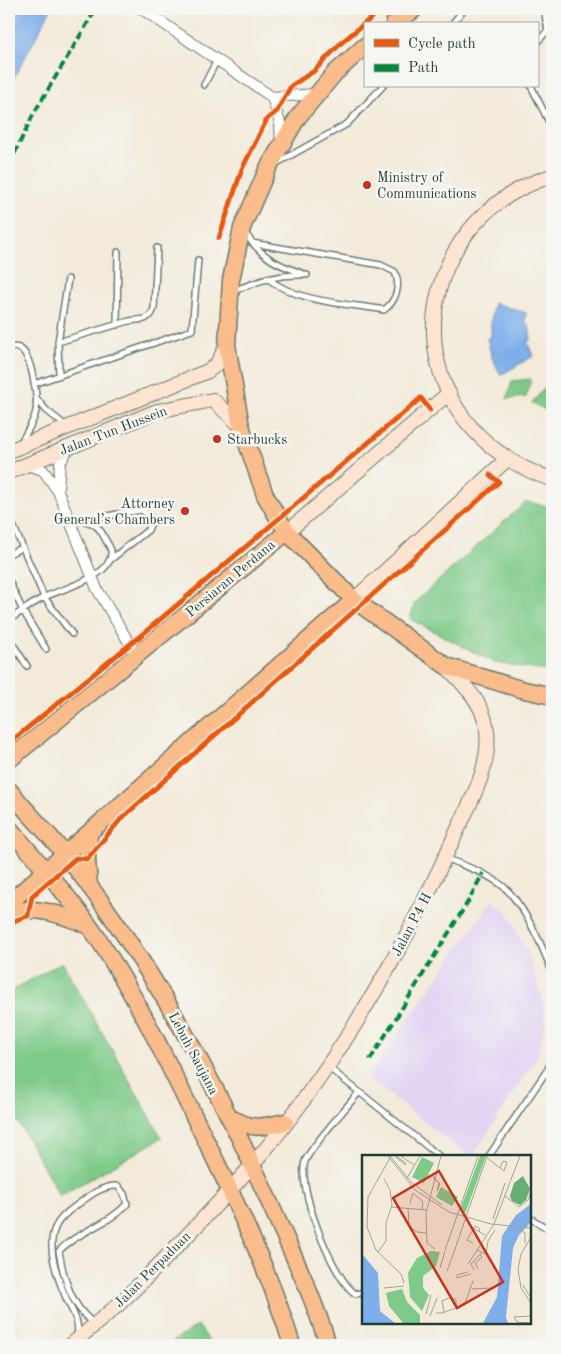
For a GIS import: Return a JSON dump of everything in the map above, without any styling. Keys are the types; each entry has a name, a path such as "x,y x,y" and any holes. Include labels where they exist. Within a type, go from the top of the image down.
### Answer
{"main road":[{"path":"364,47 335,73 281,143 242,228 230,292 227,345 241,426 266,495 287,532 354,600 446,666 520,689 552,696"},
{"name":"Persiaran Perdana","path":"13,753 137,656 287,532"},
{"path":"9,903 354,600"},
{"name":"Lebuh Saujana","path":"9,790 65,855 124,933 176,1016 253,1163 319,1314 328,1345"},
{"name":"Lebuh Saujana","path":"9,828 46,871 100,942 152,1030 230,1190 278,1298 292,1345"},
{"path":"89,834 87,859 89,886"},
{"path":"9,912 39,909 60,914 87,925"},
{"path":"229,1117 248,1127 256,1128 286,1122"}],"street":[{"path":"142,9 272,97 317,94"},
{"path":"272,97 280,123 281,143"},
{"path":"552,176 533,182 504,196 480,216 460,241 445,269 436,300 434,332 438,363 449,393 472,430 506,460 537,475 552,479"},
{"name":"Jalan Tun Hussein","path":"14,449 66,426 208,371 217,364 227,345"},
{"name":"Persiaran Perdana","path":"287,532 449,393"},
{"name":"Jalan Tun Hussein","path":"9,472 157,411 213,400 241,426"},
{"path":"58,491 60,463 69,447"},
{"path":"354,600 506,460"},
{"path":"25,465 43,470 58,491 92,577 137,656"},
{"name":"Jalan P4 H","path":"253,1163 286,1122 326,1066 384,975 445,858 477,786 486,758 486,723 477,700 446,666"},
{"name":"Jalan Perpaduan","path":"74,1343 119,1304 230,1190 253,1163"}],"lane":[{"path":"454,22 464,9"},
{"path":"544,9 548,31 552,37"},
{"path":"538,41 552,26"},
{"path":"204,85 217,60"},
{"path":"268,168 347,124 381,88"},
{"path":"532,88 552,128"},
{"path":"230,292 282,274 307,275 276,264 252,243 242,228"},
{"path":"252,243 381,266 395,272 398,279 397,289 391,304 384,310 296,295 281,290 267,278"},
{"path":"58,342 145,319 151,315 154,309 157,248"},
{"path":"117,325 118,252"},
{"path":"34,384 192,330 198,260"},
{"path":"59,376 58,342 68,279"},
{"path":"9,347 16,346 23,350 30,367 37,399 36,412 14,449"},
{"path":"37,399 46,410 66,426"},
{"path":"9,620 44,597 92,577 103,570 110,560 148,530 151,523 148,514 141,510 84,520 68,520"},
{"path":"84,520 96,525 102,532 111,550 110,560"},
{"path":"13,525 21,548 44,597 72,634"},
{"path":"9,554 21,548"},
{"path":"9,580 23,611 46,649"},
{"path":"9,638 27,666"},
{"path":"445,858 483,873 505,888 520,907 552,972"},
{"path":"490,1155 548,1069 552,1059"},
{"path":"326,1066 438,1155"},
{"path":"359,1092 305,1160 305,1185 332,1264 348,1290 356,1294 362,1292"},
{"path":"74,1343 80,1325 59,1282 54,1265 55,1227 63,1216 79,1204 108,1186 118,1186 124,1194 127,1204 122,1210 104,1222 69,1240 59,1251 61,1265 72,1295 84,1316 96,1324"},
{"path":"531,1219 552,1231"}],"shaded area":[{"path":"492,900 508,913 528,954 543,999 545,1024 537,1057 474,1155 467,1155 367,1078"}],"green space":[{"path":"531,379 526,397 507,399 512,381"},
{"path":"552,379 552,413 532,403"},
{"path":"526,502 552,507 552,672 495,663 410,619 415,602"},
{"path":"62,962 162,1138 60,1196 9,1106 9,992"},
{"path":"198,1325 212,1345 168,1345"}],"water":[{"path":"9,9 51,9 9,87"},
{"path":"494,303 526,313 525,324 529,325 531,340 527,341 533,356 501,375 492,358 487,338 491,338 491,320"}],"marked path":[{"path":"9,165 34,113 96,9"},
{"path":"370,1060 469,900 483,873"}],"cycle path":[{"path":"366,22 382,9"},
{"path":"219,238 242,169 267,119 277,111 291,86 314,71 341,43 364,24"},
{"path":"9,743 150,628 421,398 430,410"},
{"path":"9,925 16,920 28,916 32,896 76,858 87,859 121,819 499,482 490,475"}],"place":[{"name":"Ministry of Communications","path":"367,185"},
{"name":"Starbucks","path":"217,439"},
{"name":"Attorney General’s Chambers","path":"185,511"}]}
